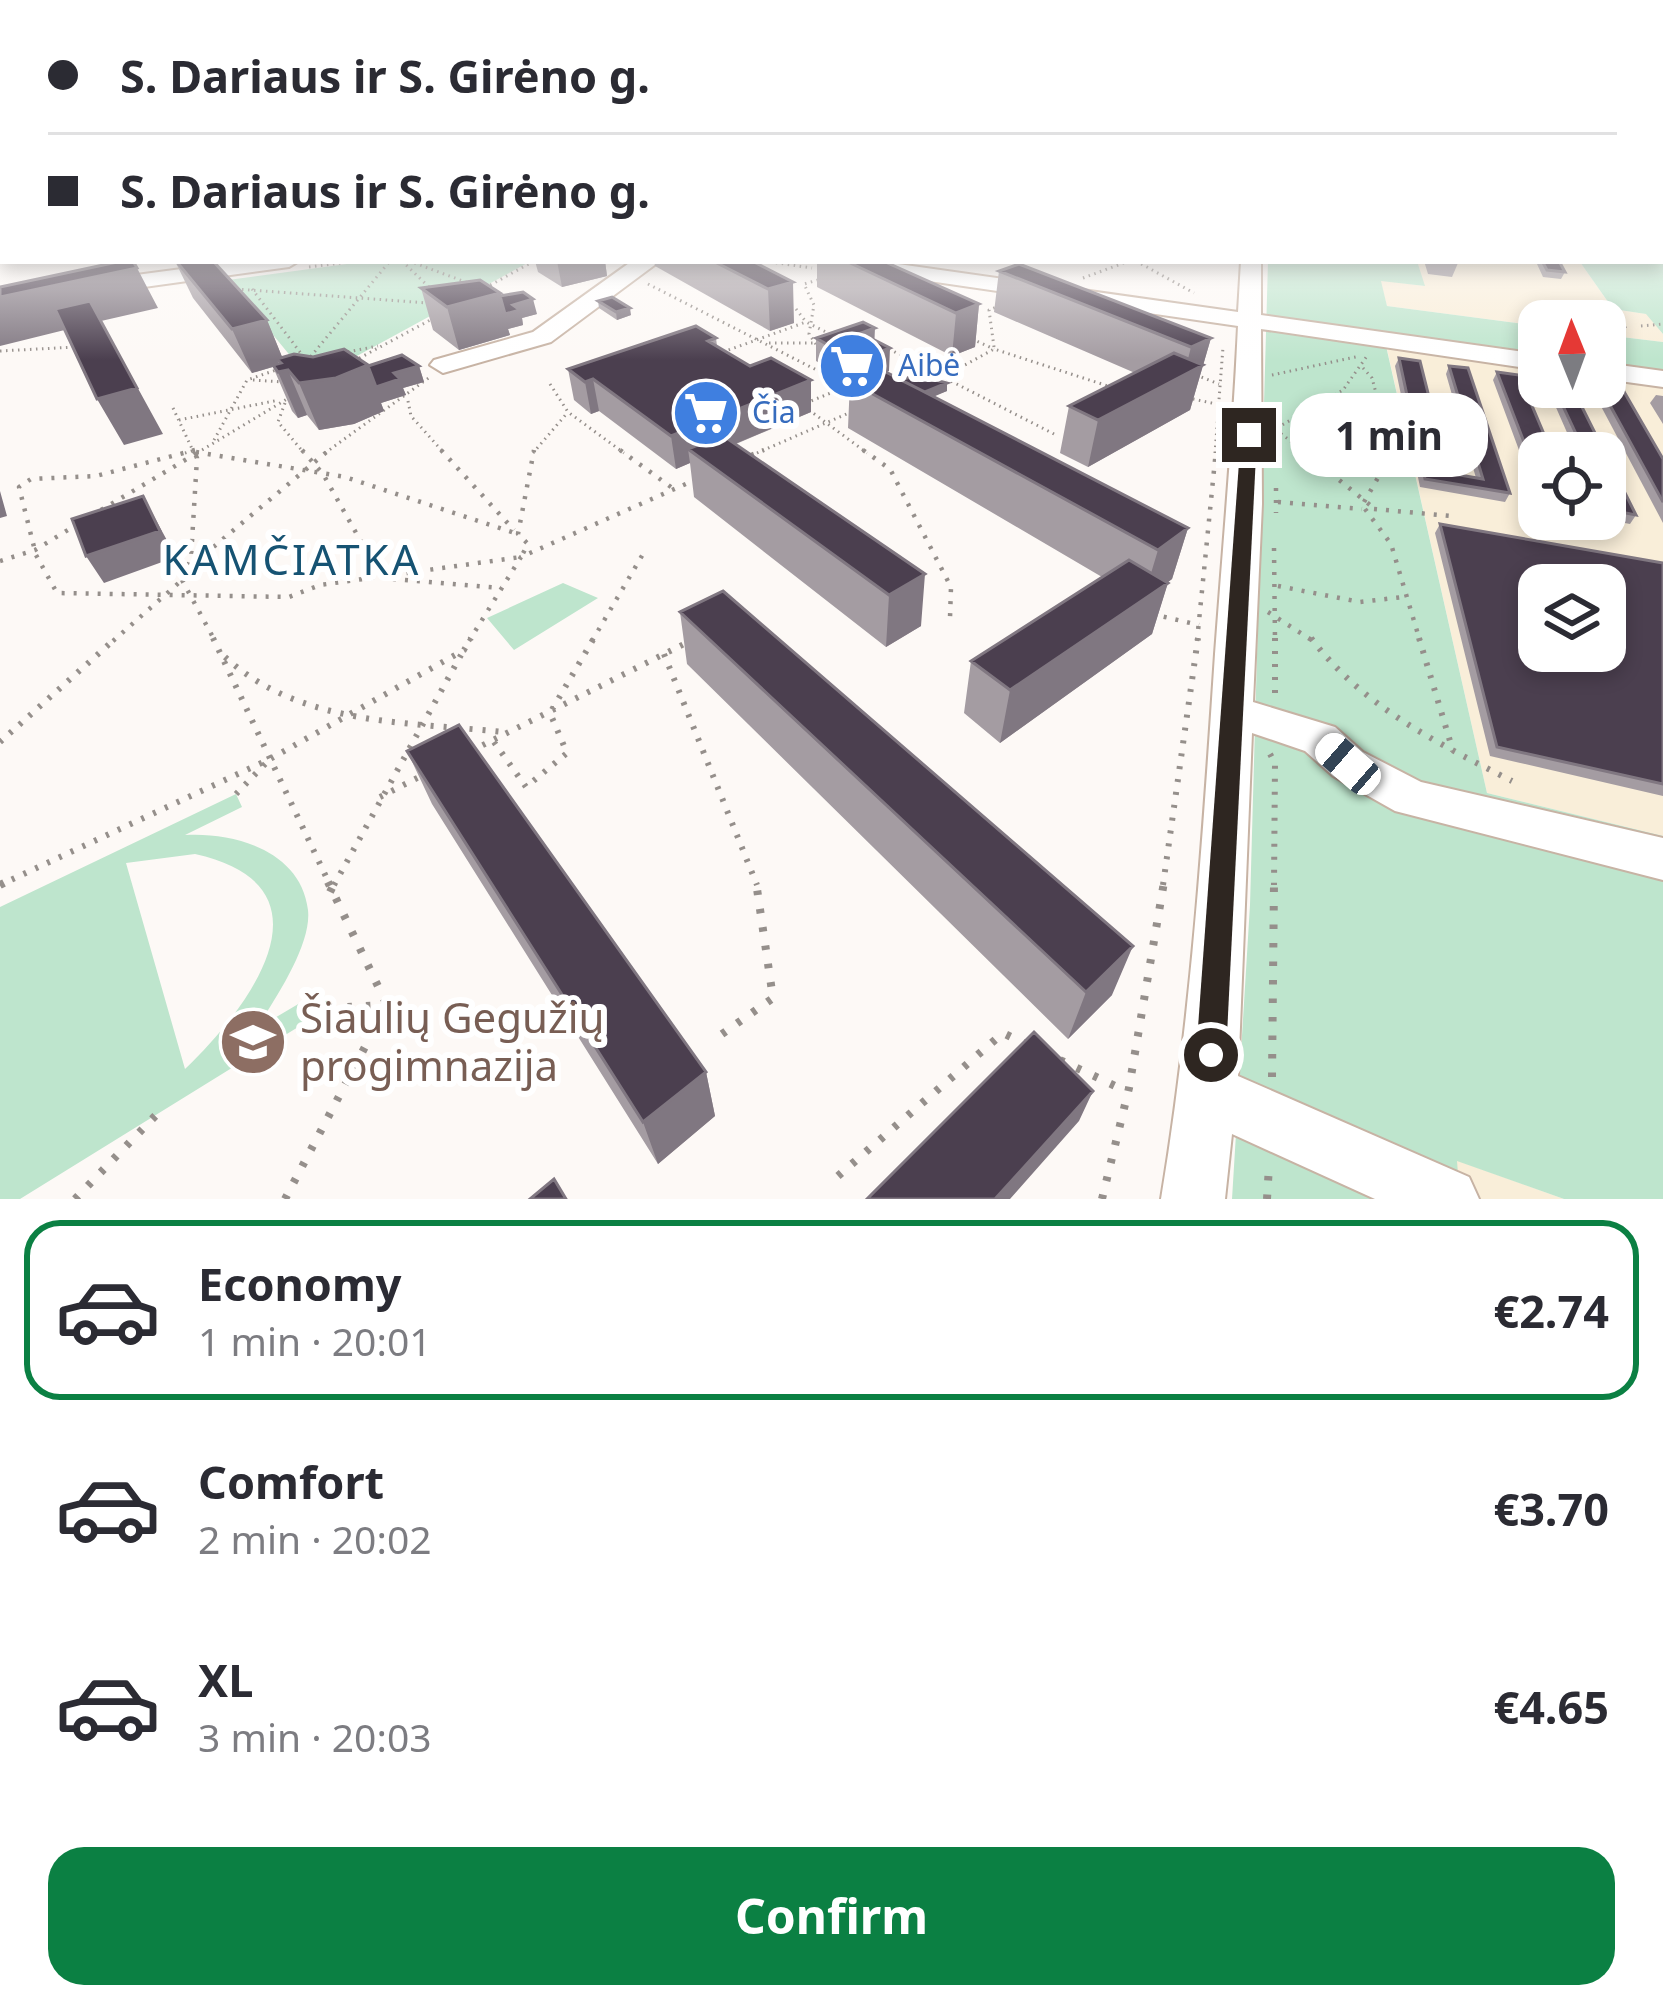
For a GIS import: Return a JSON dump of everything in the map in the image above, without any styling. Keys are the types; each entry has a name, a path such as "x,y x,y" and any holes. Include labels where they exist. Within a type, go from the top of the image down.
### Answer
{"street":[{"path":"0,300 267,264"},
{"path":"443,365 542,337 645,264"},
{"path":"1193,1199 1250,717 1237,597 1270,509 1227,368 1251,264"},
{"path":"827,270 1047,291 1227,368 1373,346 1518,360"},
{"path":"1626,374 1662,379"},
{"path":"1250,717 1320,739 1348,764 1411,798 1663,859"},
{"path":"1208,1093 1448,1199"}],"path":[{"path":"307,360 387,264"},
{"path":"405,264 434,291"},
{"path":"417,264 504,293"},
{"path":"484,289 529,264"},
{"path":"785,264 827,270"},
{"path":"806,322 814,305 804,284 827,270"},
{"path":"627,274 860,390"},
{"path":"244,279 316,368"},
{"path":"233,289 447,304"},
{"path":"994,349 988,310 1047,291"},
{"path":"796,309 806,322 811,343 822,352 835,348"},
{"path":"345,365 434,317"},
{"path":"738,363 722,352 806,322 847,343"},
{"path":"1641,326 1663,324"},
{"path":"970,332 970,338 994,349 1117,389"},
{"path":"746,343 829,343"},
{"path":"212,443 247,380 307,360 384,344"},
{"path":"0,351 88,346"},
{"path":"1180,368 1316,368 1373,346"},
{"path":"1373,346 1364,368 1349,385 1301,418 1275,428 1306,448 1364,506 1391,544 1403,597 1453,751"},
{"path":"886,347 1054,434"},
{"path":"943,377 994,349"},
{"path":"186,570 229,538 298,472 407,400 443,365"},
{"path":"1102,1199 1128,1093 1173,826 1227,368"},
{"path":"1364,368 1372,378 1394,449 1364,506"},
{"path":"247,380 295,383 278,422 322,474 380,578"},
{"path":"550,384 568,412 675,490"},
{"path":"848,386 803,405 890,469 951,587 950,618"},
{"path":"2,561 35,550 298,393"},
{"path":"179,420 233,406 286,400"},
{"path":"330,892 528,544 411,416 407,400"},
{"path":"0,742 182,580 191,558 196,451 173,408"},
{"path":"747,457 860,408"},
{"path":"518,534 534,449 568,412"},
{"path":"518,534 427,501 322,474 196,451 96,476 31,479 19,487 35,550 58,593 289,597 320,585 520,557 710,473"},
{"path":"1267,1199 1275,763 1250,717 1275,713 1278,586 1270,509 1364,506 1451,517"},
{"path":"550,712 643,554"},
{"path":"380,578 501,588"},
{"path":"182,580 222,653 330,892 387,1005"},
{"path":"1278,586 1359,602 1394,603 1403,597"},
{"path":"1237,597 1308,635 1330,664 1411,730 1512,781"},
{"path":"1135,610 1199,625"},
{"path":"455,759 706,633"},
{"path":"0,886 270,759 464,650"},
{"path":"222,653 237,671 261,684 349,717 508,733"},
{"path":"664,654 754,872 772,998 722,1034"},
{"path":"493,740 526,787 567,753 550,712"},
{"path":"236,794 270,759"},
{"path":"380,797 436,768"},
{"path":"329,1008 387,1005"},
{"path":"285,1199 387,1005"},
{"path":"838,1176 1003,1033 1128,1093"},
{"path":"75,1199 158,1113"}],"shaded area":[{"path":"1418,264 1581,264 1607,300 1518,300 1518,323 1387,306 1380,280 1424,286"},
{"path":"1626,311 1647,314 1663,334 1663,342 1626,338"},
{"path":"1384,336 1518,354 1518,408 1626,408 1626,369 1663,374 1663,836 1487,793"},
{"path":"1456,1160 1564,1199 1460,1199"}],"green space":[{"path":"347,264 526,264 311,381 228,280"},
{"path":"1268,264 1418,264 1425,286 1381,281 1387,306 1518,323 1518,354 1384,337 1487,793 1663,836 1663,1199 1564,1199 1457,1161 1460,1199 1232,1199 1250,905"},
{"path":"1581,264 1663,264 1663,334 1646,314 1626,311 1626,300 1607,300"},
{"path":"1626,338 1663,342 1663,374 1626,369"},
{"path":"563,583 598,598 514,650 487,618"},
{"path":"236,794 242,807 185,835 243,842 279,859 303,889 308,910 298,956 256,1029 322,990 329,1008 20,1199 0,1199 0,907","holes":["195,854 239,870 264,892 273,919 269,950 235,1013 185,1069 126,863"]}],"building":[{"path":"108,264 135,264 137,268 0,297 0,287"},
{"path":"178,264 216,264 267,320 232,329"},
{"path":"719,264 758,264 793,282 768,289"},
{"path":"852,264 890,264 979,304 956,313"},
{"path":"1019,264 1211,338 1191,347 999,271"},
{"path":"1544,264 1561,264 1565,272 1547,270"},
{"path":"480,280 500,293 447,307 421,288"},
{"path":"523,292 533,299 513,305 520,310 505,314 500,296"},
{"path":"612,297 630,308 616,312 598,301"},
{"path":"90,301 137,388 97,399 55,309"},
{"path":"863,322 875,328 861,333 890,348 856,361 816,338"},
{"path":"696,326 716,338 708,341 750,366 771,358 811,380 671,436 593,379 585,382 568,369"},
{"path":"344,349 368,365 336,378 299,383 288,370 278,372 273,365 294,354 313,357"},
{"path":"1174,353 1203,365 1098,420 1069,406"},
{"path":"402,355 419,366 394,373 400,379 376,387 368,366"},
{"path":"1399,358 1420,361 1448,473 1483,479 1449,366 1468,368 1510,493 1425,479"},
{"path":"880,369 1188,528 1158,550 849,381"},
{"path":"1497,372 1518,375 1518,408 1533,408 1543,432 1520,432"},
{"path":"916,375 947,383 925,392 901,380"},
{"path":"1626,395 1663,459 1663,502 1626,432 1612,408 1626,408"},
{"path":"1564,408 1582,408 1594,432 1575,432"},
{"path":"722,435 925,574 889,595 688,449"},
{"path":"1626,495 1636,515 1626,513"},
{"path":"143,496 160,531 86,556 72,519"},
{"path":"1440,524 1663,563 1663,784 1497,747"},
{"path":"1129,560 1168,583 1010,690 971,661"},
{"path":"723,591 1133,946 1086,992 680,612"},
{"path":"459,725 706,1072 643,1122 407,751"},
{"path":"1034,1032 1093,1091 995,1199 867,1199"},
{"path":"554,1179 566,1199 530,1199"}],"place":[{"name":"Aibė","path":"852,366"},
{"name":"Čia","path":"706,413"},
{"name":"Šiaulių Gegužių progimnazija","path":"253,1042"}],"district":[{"name":"KAMČIATKA","path":"292,560"}],"route":[{"path":"1211,1055 1249,435"}]}
